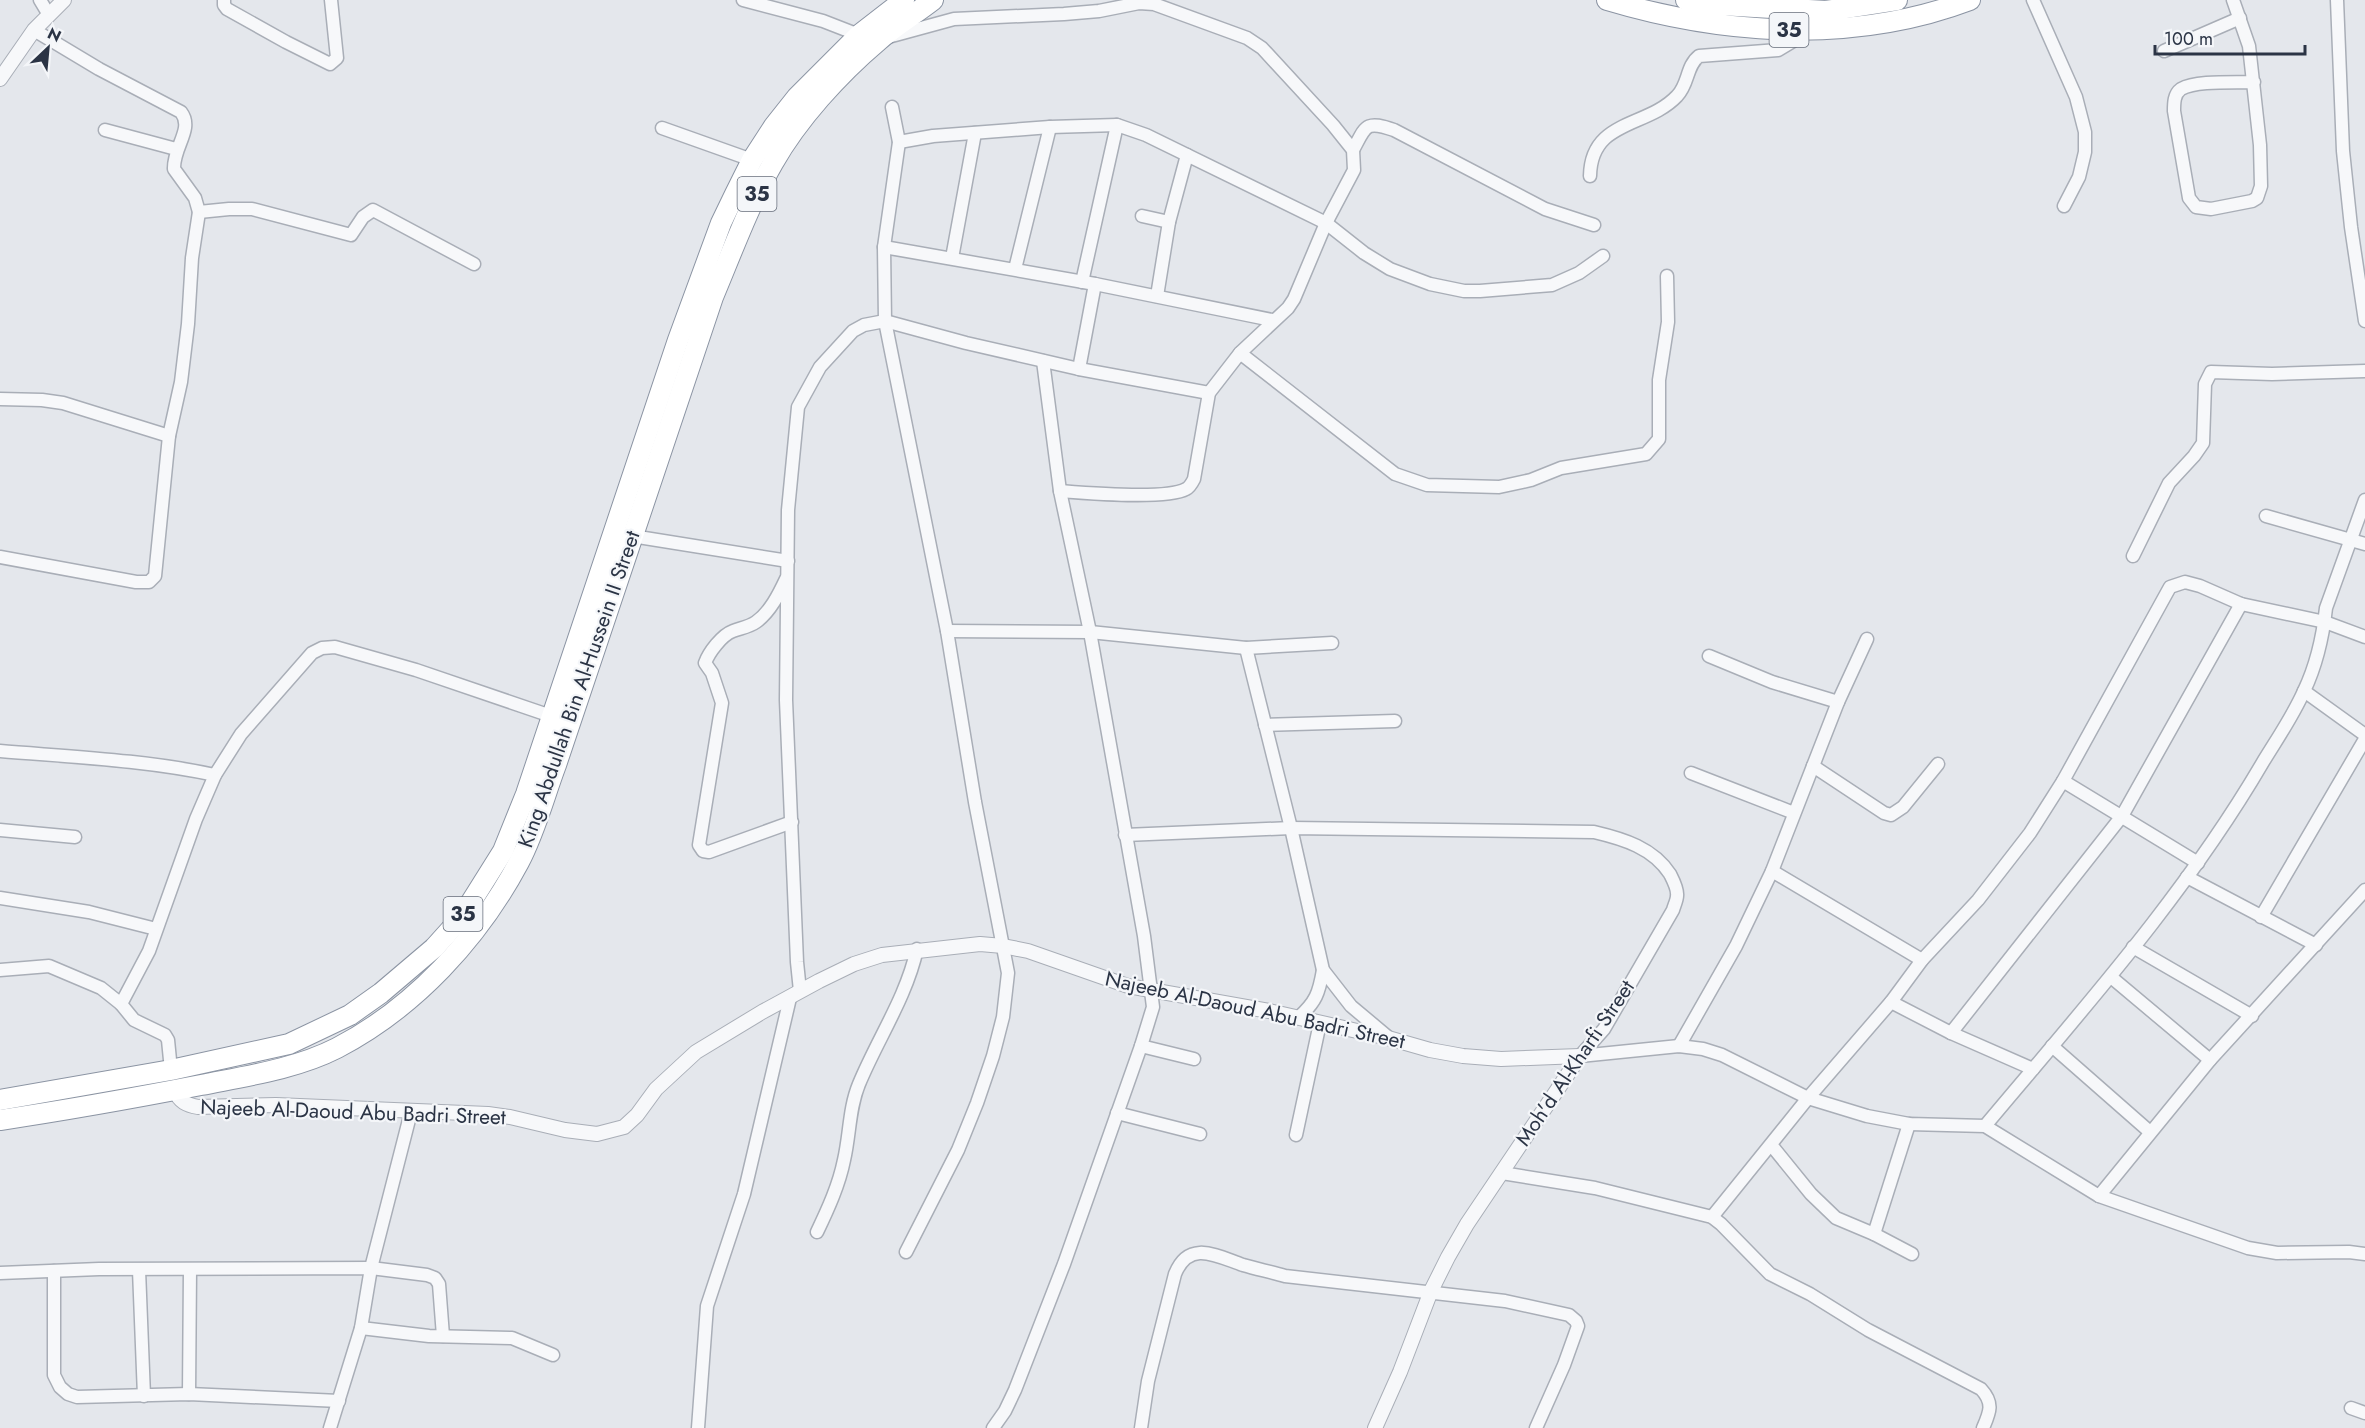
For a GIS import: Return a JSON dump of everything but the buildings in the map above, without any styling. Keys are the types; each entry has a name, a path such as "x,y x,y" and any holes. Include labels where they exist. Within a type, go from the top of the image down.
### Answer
{"highway":[{"name":"King Abdullah Bin Al-Hussein II Street","path":"655,439 678,340 721,223 752,160 774,126 797,97 859,35 904,0"},
{"name":"King Abdullah Bin Al-Hussein II Street","path":"0,1100 171,1070 289,1044 350,1015 381,993 434,948 461,918 503,851 526,794 551,716 655,439 744,222 773,162 805,116 856,60 933,0"},
{"name":"35","path":"1607,0 1635,9 1744,29 1803,30 1886,23 1932,13 1970,0"},
{"name":"35","path":"1698,1 1826,11 1897,0"},
{"name":"King Abdullah Bin Al-Hussein II Street","path":"0,1120 239,1078 301,1062 336,1048 395,1010 452,957 479,925 520,861 556,765 632,536 641,478"}],"street":[{"path":"40,0 49,15"},
{"path":"0,79 34,30 63,0"},
{"path":"224,0 227,9 330,64 337,58 331,0"},
{"path":"743,0 776,4 859,35"},
{"path":"2033,0 2046,35 2076,97 2085,132 2085,152 2079,177 2064,206"},
{"path":"2234,0 2248,46 2254,82 2262,167 2261,186 2257,198 2252,201 2211,209 2196,207 2189,198 2174,111 2177,93 2181,89 2201,84 2254,82"},
{"path":"2337,0 2343,151 2351,227 2365,321"},
{"path":"879,40 954,19 1064,14 1099,11 1139,3 1154,4 1247,38 1262,48 1353,150"},
{"path":"2164,51 2240,18"},
{"path":"0,557 136,582 149,582 155,576 169,436 181,382 188,324 192,258 199,212 190,190 174,169 176,149 187,125 181,112 99,69 34,30"},
{"path":"1590,176 1590,161 1598,145 1608,135 1659,109 1678,95 1684,85 1689,67 1699,56 1778,50 1793,41 1803,30"},
{"path":"892,107 899,142 884,246 885,321 947,631 1008,984 993,1056 958,1150 906,1252"},
{"path":"1060,491 1130,494 1186,489 1194,479 1209,393 1240,353 1272,320 1288,308 1300,290 1326,223 1354,170 1353,150 1365,128 1373,124 1394,130 1545,209 1593,225"},
{"path":"899,142 933,136 1050,127 1117,125 1146,135 1326,223 1390,269 1430,284 1464,291 1552,285 1579,273 1603,256"},
{"path":"1082,282 1117,125"},
{"path":"1015,269 1050,127"},
{"path":"662,128 752,160"},
{"path":"105,130 176,149"},
{"path":"952,258 975,133"},
{"path":"1157,296 1169,222 1187,155"},
{"path":"199,212 252,209 351,236 363,217 373,210 474,264"},
{"path":"1142,216 1169,222"},
{"path":"884,246 1095,284 1272,320"},
{"path":"1240,353 1395,474 1428,485 1499,487 1531,480 1561,468 1646,454 1654,447 1659,439 1659,380 1668,322 1667,276"},
{"path":"1079,369 1095,284"},
{"path":"698,1428 707,1306 744,1194 795,994 792,822 786,700 788,510 798,407 804,392 820,367 853,331 864,325 885,321 1079,369 1209,393"},
{"path":"993,1428 1005,1411 1015,1390 1079,1222 1153,1007 1090,632 1060,491 1043,361"},
{"path":"2133,555 2169,483 2194,456 2203,442 2205,384 2211,372 2272,374 2365,371"},
{"path":"0,399 42,400 63,404 169,436"},
{"path":"1985,1126 2110,977 2198,863 2247,790 2304,691 2325,622 2326,608 2365,500"},
{"path":"2266,516 2365,544"},
{"path":"632,536 788,561"},
{"path":"788,575 777,598 761,618 731,632 708,655 705,663 712,673 722,703 699,845 703,851 709,852 792,822"},
{"path":"1713,1217 1772,1146 1808,1098 1891,1002 1922,960 2006,866 2030,833 2063,781 2170,587 2185,582 2241,604 2325,622 2365,637"},
{"path":"1951,1033 2122,816 2241,604"},
{"path":"947,631 1090,632 1246,648 1332,643"},
{"path":"1679,1046 1736,946 1772,871 1838,702 1867,639"},
{"path":"121,1004 149,951 196,819 215,775 241,735 312,653 321,648 335,647 416,670 551,716"},
{"path":"1246,648 1291,828 1323,970 1319,990 1311,1006 1298,1018"},
{"path":"1709,656 1772,682 1838,702"},
{"path":"2261,917 2365,737 2304,691"},
{"path":"1265,725 1395,721"},
{"path":"0,751 124,761 215,775"},
{"path":"1813,766 1884,813 1891,815 1903,807 1938,764"},
{"path":"1691,773 1794,813"},
{"path":"2063,781 2198,863"},
{"name":"Moh'd Al-Kharfi Street","path":"1125,835 1291,828 1594,832 1620,838 1643,848 1662,862 1673,880 1677,896 1672,910 1604,1029 1580,1056 1467,1224 1431,1291 1400,1372 1375,1428"},
{"path":"0,830 75,837"},
{"path":"1772,871 1922,960"},
{"path":"2187,877 2316,945"},
{"path":"2099,1196 2210,1060 2365,890"},
{"path":"0,898 89,912 156,929"},
{"name":"Najeeb Al-Daoud Abu Badri Street","path":"175,1090 182,1101 189,1106 198,1107 276,1105 488,1114 565,1130 597,1134 624,1127 637,1115 656,1089 696,1052 762,1012 838,972 871,958 917,950 980,944 1003,946 1046,957 1128,986 1298,1018 1430,1050 1463,1056 1501,1059 1580,1056"},
{"path":"2133,947 2252,1016"},
{"path":"817,1232 833,1198 844,1161 850,1115 859,1083 905,988 917,950"},
{"path":"0,970 49,966 101,988 121,1004 134,1020 165,1035 168,1040 171,1070"},
{"path":"1323,970 1351,1006 1388,1038"},
{"path":"2110,977 2210,1060"},
{"path":"1891,1002 1951,1033 2032,1069"},
{"path":"1296,1135 1320,1023"},
{"path":"1141,1046 1194,1059"},
{"path":"1580,1056 1679,1046 1722,1055 1808,1098 1868,1116 1909,1124 1985,1126 2099,1196 2248,1248 2277,1253 2349,1252 2365,1254"},
{"path":"2052,1046 2150,1131"},
{"path":"0,1090 20,1096"},
{"path":"330,1428 361,1328 371,1268 411,1112"},
{"path":"1117,1113 1200,1134"},
{"path":"1874,1234 1909,1124"},
{"path":"1772,1146 1811,1194 1836,1218 1874,1234 1912,1254"},
{"path":"1502,1173 1595,1188 1713,1217 1770,1274 1810,1294 1868,1330 1981,1389 1988,1396 1991,1408 1983,1428"},
{"path":"1141,1428 1148,1381 1175,1274 1179,1265 1191,1254 1201,1252 1212,1253 1253,1268 1285,1276 1353,1285 1431,1291 1559,1312 1576,1321 1578,1326 1564,1365 1536,1428"},
{"path":"0,1273 371,1268 427,1275 437,1279 439,1284 443,1336"},
{"path":"139,1270 144,1395"},
{"path":"189,1394 190,1270"},
{"path":"54,1271 54,1375 60,1388 68,1394 77,1397 189,1394 339,1401"},
{"path":"361,1328 443,1336 512,1338 553,1355"},
{"path":"2351,1408 2365,1413"}]}
